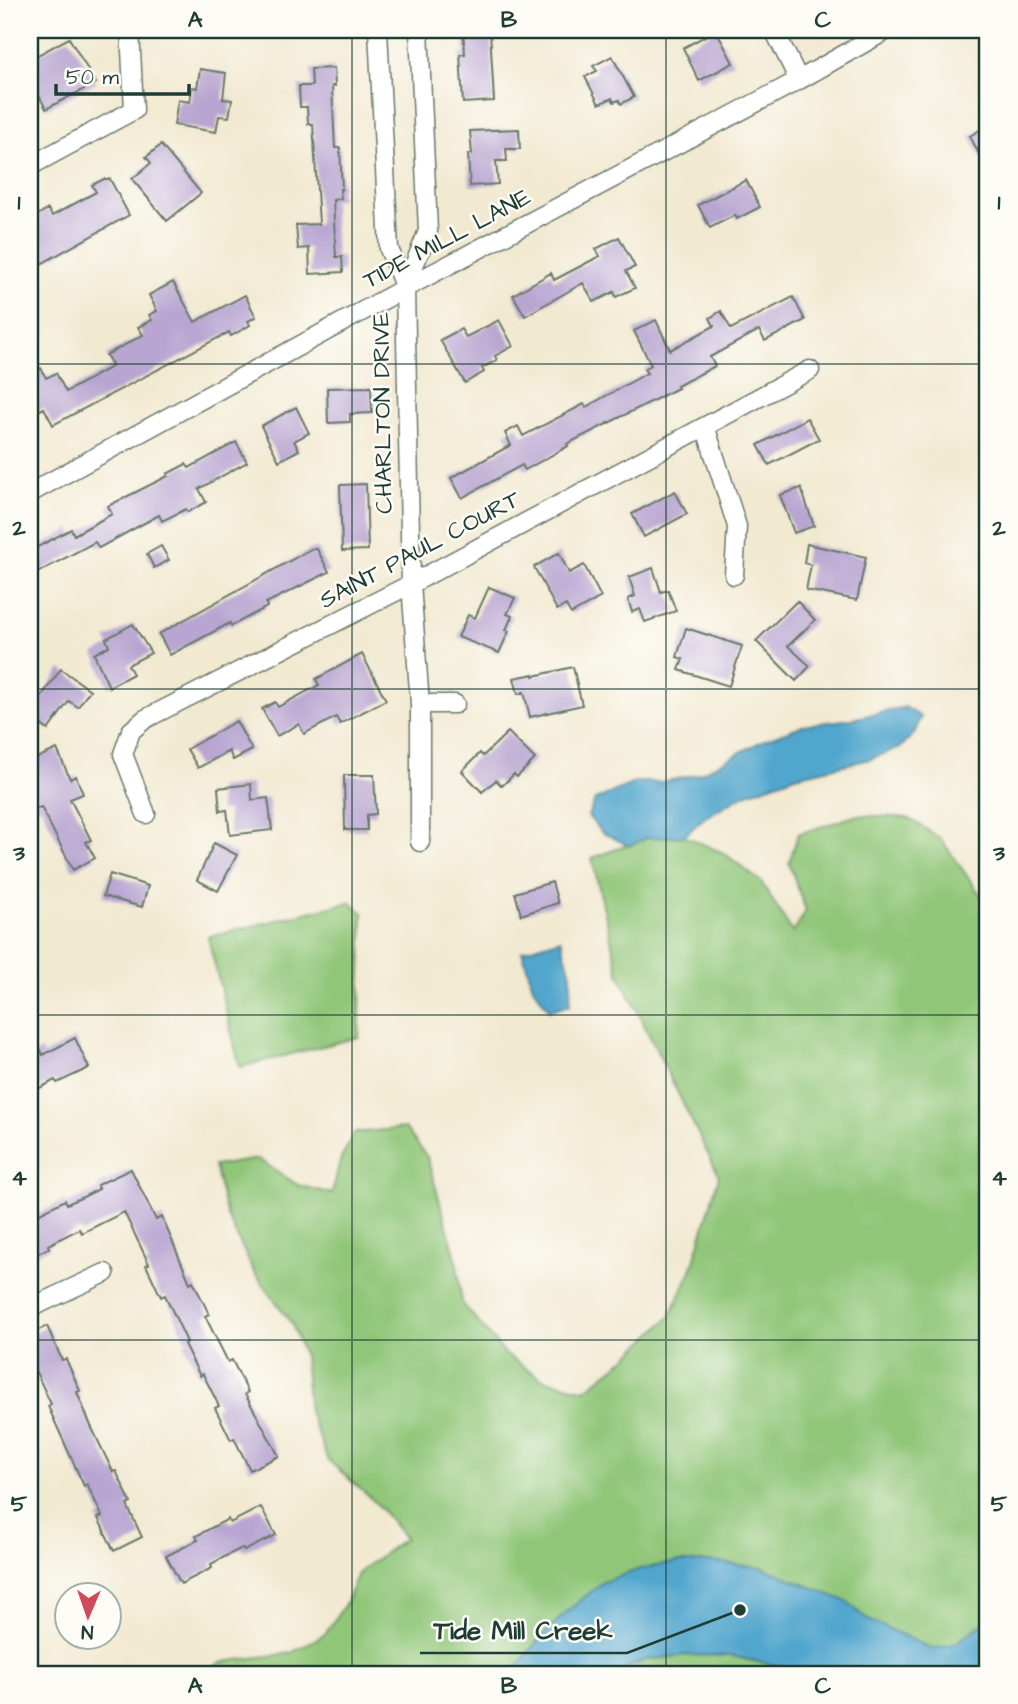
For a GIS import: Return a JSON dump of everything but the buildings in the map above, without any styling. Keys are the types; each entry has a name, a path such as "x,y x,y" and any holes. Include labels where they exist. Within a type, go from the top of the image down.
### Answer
{"street":[{"path":"30,166 134,110 130,30"},
{"name":"CHARLTON DRIVE","path":"378,30 389,249 405,288 411,584 419,704 420,842"},
{"name":"CHARLTON DRIVE","path":"405,288 428,231 419,30"},
{"path":"774,30 799,79"},
{"name":"TIDE MILL LANE","path":"30,492 887,30"},
{"name":"SAINT PAUL COURT","path":"146,814 123,754 131,731 145,719 411,584 810,370"},
{"path":"705,426 737,526 734,575"},
{"path":"419,704 455,704"},
{"path":"30,1308 105,1273"}],"green space":[{"path":"858,815 908,818 940,838 987,904 988,1620 954,1645 933,1649 866,1619 848,1602 764,1568 566,1612 511,1674 201,1674 222,1662 291,1653 325,1634 345,1604 359,1572 405,1538 377,1504 328,1460 309,1412 304,1356 292,1324 254,1272 227,1216 214,1166 258,1159 298,1185 332,1194 340,1161 354,1133 405,1128 427,1157 456,1258 462,1303 506,1355 543,1379 585,1390 626,1358 670,1317 692,1268 719,1176 619,974 592,858 647,838 684,836 724,853 761,882 793,933 806,911 789,863 798,834"},
{"path":"350,902 363,913 359,1037 240,1067 208,937"},
{"path":"686,1655 731,1656 817,1674 614,1674 645,1660"}],"water":[{"path":"905,707 921,717 914,734 900,748 870,759 796,776 745,794 704,818 684,836 647,838 629,846 601,832 588,816 595,800 636,782 662,782 699,774 764,740 804,725 852,719"},
{"path":"561,939 571,974 570,1005 549,1010 533,987 522,951"},
{"path":"677,1562 714,1562 764,1568 848,1602 866,1619 933,1649 954,1644 988,1620 988,1674 817,1674 731,1656 686,1655 645,1660 614,1674 511,1674 566,1612 603,1582 640,1569"}],"place":[{"name":"Tide Mill Creek","path":"740,1610"}]}
